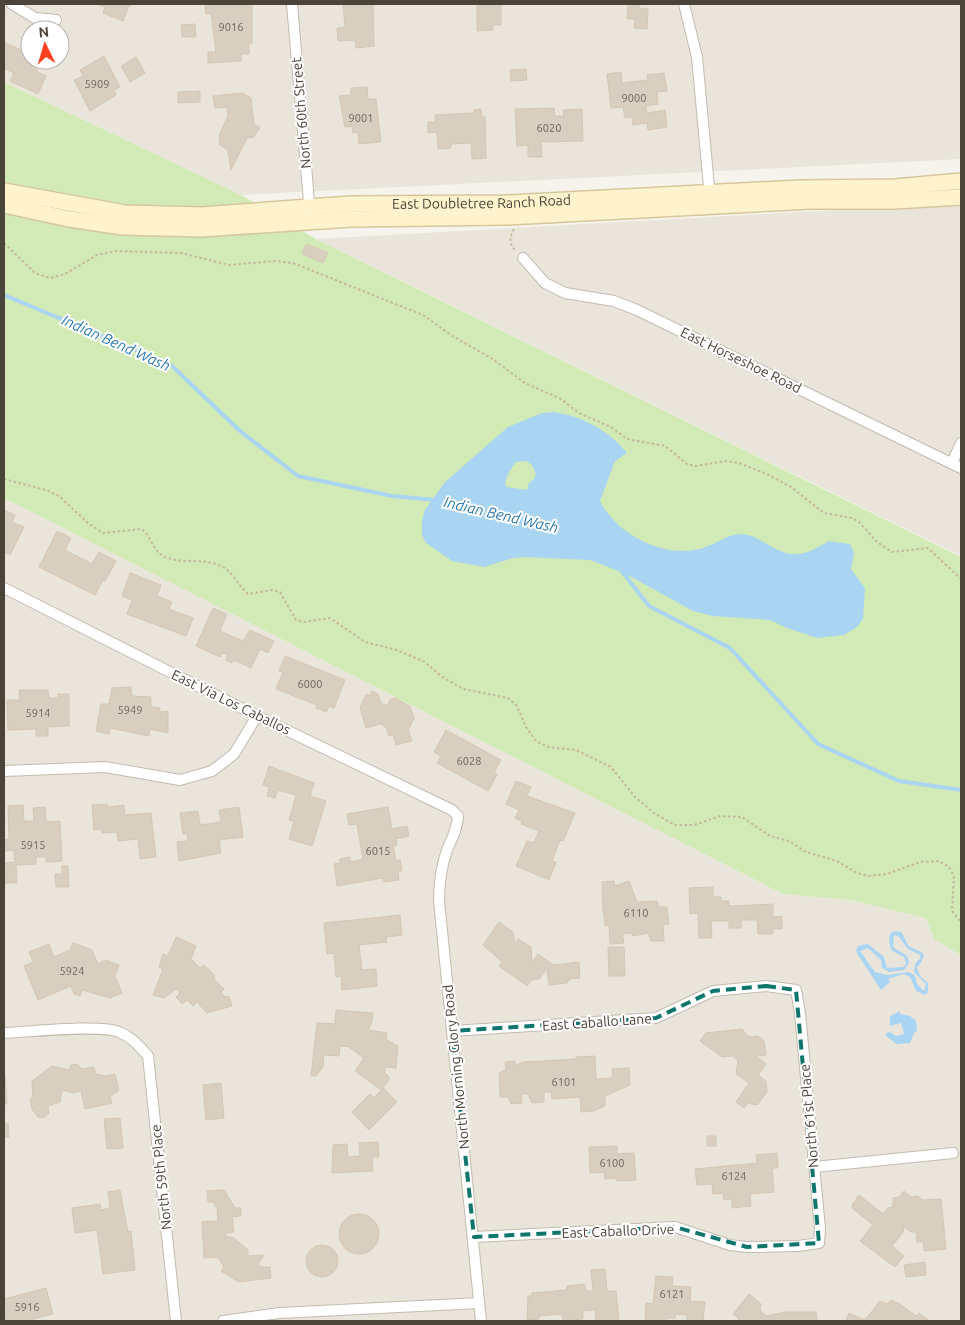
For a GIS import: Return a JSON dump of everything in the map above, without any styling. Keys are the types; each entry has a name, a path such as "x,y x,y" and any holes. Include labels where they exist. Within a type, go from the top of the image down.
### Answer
{"main road":[{"name":"East Doubletree Ranch Road","path":"4,191 99,210 149,215 310,214 394,218 507,210 811,195 961,181"},
{"name":"East Doubletree Ranch Road","path":"811,195 894,201 961,197"},
{"name":"East Doubletree Ranch Road","path":"507,210 529,215 710,200"},
{"name":"East Doubletree Ranch Road","path":"4,204 68,219 150,229 201,229 310,214"}],"street":[{"path":"12,4 35,18 56,20"},
{"name":"North 60th Street","path":"292,4 310,214"},
{"path":"684,4 697,57 710,200"},
{"name":"East Horseshoe Road","path":"523,258 545,283 564,293 614,301 637,310 957,466"},
{"path":"957,466 961,443"},
{"name":"East Via Los Caballos","path":"4,588 257,716 452,810 458,816"},
{"path":"4,771 105,766 180,780 212,771 234,754 250,731 257,716"},
{"name":"North Morning Glory Road","path":"458,816 457,829 439,876 439,900 481,1321"},
{"name":"East Caballo Lane","path":"452,1032 656,1018 713,991 766,986 796,990"},
{"name":"North 61st Place","path":"796,990 800,1013 820,1229 819,1242"},
{"name":"North 59th Place","path":"4,1033 100,1028 117,1030 133,1039 148,1056 176,1321"},
{"path":"814,1167 953,1153"},
{"name":"East Caballo Drive","path":"474,1238 658,1226 691,1230 730,1245 747,1247 798,1246 819,1242"},
{"path":"223,1321 279,1313 479,1303"}],"path":[{"path":"523,258 511,246 510,239 513,231 529,215"},
{"path":"4,243 35,273 50,278 64,274 96,255 115,251 181,253 229,265 275,261 293,263 423,315 451,335 491,358 525,383 561,400 579,413 611,427 627,439 665,446 688,464 696,466 725,461 753,467 780,480 824,513 852,518 859,522 877,542 892,552 928,548 961,579"},
{"path":"4,479 59,496 88,523 103,532 141,529 148,535 155,550 164,557 205,561 222,567 232,573 248,594 272,590 280,592 296,620 304,622 330,618 366,642 397,650 425,662 441,676 463,689 504,696 517,706 526,728 536,741 548,747 576,750 611,768 635,797 654,813 675,824 694,825 720,816 742,817 770,836 789,841 806,852 837,861 857,873 869,876 887,874 920,862 939,860 949,867 954,876 952,910 961,922"}],"highlighted area":[{"path":"766,986 796,990 819,1243 747,1247 675,1227 474,1237 452,1031 656,1018 713,991"}],"shaded area":[{"path":"4,4 961,4 961,159 241,195 4,82"},
{"path":"961,203 961,556 316,239"},
{"path":"4,498 783,894 850,900 926,918 934,939 961,955 961,1321 4,1321"}],"green space":[{"path":"4,82 241,195 316,239 961,557 961,955 934,939 926,918 850,900 783,894 4,498"}],"water":[{"path":"554,412 585,421 604,431 627,453 615,461 600,501 618,524 644,542 674,550 689,551 703,548 732,535 742,534 749,535 776,549 791,554 805,553 829,541 850,544 854,553 851,569 865,588 863,619 857,627 844,635 817,638 770,620 713,616 693,611 626,574 590,560 526,557 513,558 484,567 452,561 426,543 422,535 422,521 425,510 445,482 508,427 542,413","holes":["526,461 532,465 536,474 529,483 527,490 507,487 505,484 506,478 516,462"]},
{"path":"901,932 909,946 924,955 917,968 920,976 928,983 928,992 925,995 916,991 910,977 903,974 888,979 890,982 881,990 858,955 856,950 858,946 868,944 884,957 887,968 903,967 906,964 904,957 892,951 889,939 891,933","holes":["894,935 899,937 908,949 920,955 915,964 914,972 926,984 924,991 917,984 915,976 909,972 887,975 875,972 860,951 868,948 881,960 882,968 889,972 904,970 909,963 907,956 893,946"]},
{"path":"900,1011 900,1014 910,1016 916,1021 917,1031 914,1033 910,1043 896,1044 886,1036 886,1033 890,1032 896,1036 904,1034 901,1023 890,1026 890,1016"}],"building":[{"path":"97,4 133,4 129,6 123,21 103,13 105,7"},
{"path":"205,4 252,4 252,43 249,43 249,54 241,54 241,61 208,63 208,52 216,52 211,14 206,14"},
{"path":"343,4 373,4 374,46 356,48 355,40 338,41 337,28 345,27"},
{"path":"501,4 501,25 493,25 493,30 477,31 477,6"},
{"path":"628,4 639,4 639,8 648,9 647,29 634,28 635,19 627,19"},
{"path":"195,24 196,37 182,37 181,25"},
{"path":"4,42 20,50 20,70 36,70 46,76 38,94 10,81 14,73 4,68"},
{"path":"104,56 120,87 114,90 116,95 90,111 74,80 83,76 80,70"},
{"path":"136,57 145,73 130,82 121,66"},
{"path":"526,69 527,80 511,81 510,70"},
{"path":"621,72 622,83 648,80 647,75 664,73 667,91 657,92 658,104 646,106 647,113 665,110 667,127 648,130 647,123 633,125 632,117 625,118 623,107 611,108 607,74"},
{"path":"367,87 368,99 376,99 381,142 359,144 358,132 353,133 352,126 345,127 339,96 351,95 351,88"},
{"path":"200,91 200,102 178,103 178,92"},
{"path":"242,93 251,98 254,124 260,127 254,137 247,138 231,170 228,150 220,145 219,135 228,116 227,107 215,108 213,96"},
{"path":"554,108 555,116 564,116 563,110 582,109 583,141 541,142 542,157 528,157 528,145 517,146 515,109"},
{"path":"481,109 482,117 485,117 486,158 472,159 471,143 451,144 451,148 438,149 437,132 428,133 428,122 435,122 435,115 474,113 474,110"},
{"path":"306,244 328,253 323,263 302,254"},
{"path":"4,510 15,515 12,522 24,527 10,555 4,552"},
{"path":"57,531 71,538 65,550 92,564 99,552 116,561 95,595 39,567"},
{"path":"130,573 161,585 157,596 172,602 169,609 193,618 186,636 127,614 132,600 122,596"},
{"path":"213,608 227,614 220,631 243,641 250,630 274,641 268,653 260,649 251,668 234,660 232,663 226,660 228,655 222,653 220,657 196,646"},
{"path":"285,656 345,680 334,708 329,706 326,712 316,708 317,705 276,689 283,672 279,671"},
{"path":"131,687 132,696 151,697 151,707 160,708 160,712 168,711 168,733 150,729 149,736 110,728 109,734 96,731 101,704 109,704 112,688"},
{"path":"19,690 48,690 49,698 58,698 58,694 69,694 69,726 48,727 48,736 36,736 36,729 8,730 7,700 20,700"},
{"path":"372,691 378,694 381,703 387,706 390,700 395,698 410,706 414,718 408,730 412,741 396,745 393,735 389,736 386,727 380,724 366,728 360,708 366,694 370,696"},
{"path":"446,730 501,760 494,772 497,774 488,791 437,763 441,756 434,752"},
{"path":"269,766 314,783 310,796 326,801 312,846 289,839 294,821 289,820 296,795 278,790 275,798 267,796 269,787 263,785"},
{"path":"516,781 531,787 527,796 575,813 563,841 560,840 552,861 556,862 549,880 516,866 527,841 534,843 539,831 521,824 522,821 515,818 519,810 506,804"},
{"path":"107,804 108,807 124,805 125,815 151,813 156,857 140,859 138,839 118,841 117,832 102,833 101,829 94,830 92,805"},
{"path":"23,805 24,821 34,821 33,808 45,807 46,822 60,821 62,861 46,862 46,857 36,857 36,864 16,865 17,883 5,883 4,863 15,862 14,850 4,851 4,840 9,839 8,806"},
{"path":"239,807 243,837 219,840 221,853 179,861 177,842 188,841 187,834 183,834 180,813 198,811 200,825 221,822 219,810"},
{"path":"388,807 392,829 407,826 409,836 396,839 397,845 393,846 396,861 400,860 402,871 398,871 399,880 384,882 383,878 337,886 334,864 340,863 340,859 350,857 350,862 363,859 357,824 349,825 347,814"},
{"path":"62,866 68,866 69,887 56,887 55,874 62,874"},
{"path":"614,881 615,886 629,881 637,902 657,901 659,907 667,907 669,924 663,925 664,941 651,941 648,933 633,936 632,933 622,934 624,943 610,944 609,925 605,926 602,882"},
{"path":"713,887 713,897 721,897 721,901 729,901 729,906 773,904 773,917 782,916 782,929 773,929 773,934 758,934 757,920 741,920 741,928 729,928 729,921 711,921 712,938 699,938 698,913 690,914 689,888"},
{"path":"400,915 402,935 386,937 387,942 359,945 362,970 376,969 377,986 342,990 341,976 336,977 334,953 327,954 324,923"},
{"path":"499,922 513,932 515,944 518,939 531,947 532,963 538,954 553,965 579,962 580,978 570,979 567,983 549,985 547,969 539,979 532,980 527,986 499,966 502,962 483,945"},
{"path":"176,937 196,946 191,959 200,968 204,965 215,976 214,979 224,989 221,992 225,997 229,996 232,1006 207,1013 197,1002 193,1006 187,1000 182,1004 176,997 180,993 176,989 164,998 153,995 163,969 159,967 163,954 168,956"},
{"path":"73,943 92,950 98,964 106,960 119,965 115,976 122,993 110,998 82,990 80,996 74,994 71,986 38,1000 24,966 33,962 29,952 49,944 54,957 70,950"},
{"path":"608,947 624,947 625,976 609,976"},
{"path":"336,1010 373,1013 372,1022 368,1030 387,1033 386,1039 398,1046 396,1068 385,1067 385,1073 390,1078 381,1090 355,1071 364,1058 349,1047 340,1046 339,1056 324,1055 323,1067 316,1076 311,1076 317,1023 335,1024"},
{"path":"742,1029 749,1037 758,1036 764,1041 766,1055 756,1056 766,1064 758,1075 766,1081 767,1092 757,1105 748,1103 744,1108 736,1102 749,1083 736,1074 738,1060 732,1056 722,1057 700,1041 706,1033"},
{"path":"595,1056 596,1079 613,1078 612,1069 629,1068 630,1085 605,1096 605,1106 593,1111 581,1112 580,1097 552,1099 551,1092 544,1092 544,1102 532,1103 528,1094 521,1094 522,1103 511,1104 508,1097 500,1097 499,1073 506,1070 505,1062 514,1061 516,1065 524,1062"},
{"path":"77,1064 82,1069 94,1067 96,1074 106,1076 115,1074 119,1090 110,1097 112,1103 85,1109 81,1091 73,1093 62,1090 60,1102 48,1106 49,1113 43,1118 38,1117 32,1109 30,1099 33,1097 32,1081 52,1066 69,1070 71,1065"},
{"path":"5,1075 7,1104 4,1104"},
{"path":"221,1083 224,1118 206,1120 203,1085"},
{"path":"383,1088 397,1102 369,1130 352,1112 370,1094 374,1098"},
{"path":"120,1118 123,1148 107,1149 104,1119"},
{"path":"8,1123 9,1137 4,1137 4,1124"},
{"path":"707,1136 716,1136 716,1146 707,1146"},
{"path":"378,1142 379,1157 372,1157 373,1171 332,1173 333,1145 347,1144 348,1157 360,1156 359,1143"},
{"path":"617,1146 617,1154 634,1153 636,1180 617,1181 617,1178 605,1179 604,1172 590,1173 589,1147"},
{"path":"777,1153 778,1168 772,1168 774,1192 750,1194 751,1206 732,1208 732,1199 724,1200 723,1193 713,1194 712,1184 697,1185 695,1169 757,1163 756,1155"},
{"path":"120,1190 128,1232 131,1231 135,1270 103,1274 97,1230 75,1233 72,1208 100,1204 101,1210 110,1208 108,1192"},
{"path":"224,1190 235,1208 241,1208 241,1216 232,1217 234,1232 226,1233 224,1236 234,1238 248,1250 248,1256 264,1255 258,1264 260,1267 270,1267 271,1278 239,1282 221,1271 224,1267 218,1257 204,1258 202,1222 218,1221 217,1208 213,1202 208,1202 207,1191"},
{"path":"904,1191 911,1197 918,1196 923,1200 941,1199 946,1249 924,1251 923,1242 917,1242 916,1232 911,1232 903,1226 904,1231 892,1246 904,1256 895,1267 860,1241 873,1225 852,1208 852,1205 859,1195 883,1214 888,1208 893,1207 893,1198 899,1197"},
{"path":"363,1214 370,1217 376,1223 379,1234 378,1242 370,1251 363,1254 355,1254 348,1251 340,1242 339,1230 342,1223 351,1215"},
{"path":"322,1245 328,1246 333,1250 337,1255 337,1267 333,1272 328,1276 322,1277 316,1276 311,1272 307,1267 306,1261 307,1255 311,1250 316,1246"},
{"path":"925,1262 926,1275 906,1277 904,1265"},
{"path":"605,1269 607,1291 616,1291 619,1321 596,1321 595,1310 583,1311 583,1319 563,1321 562,1314 539,1316 539,1319 527,1320 528,1296 532,1296 532,1293 567,1290 567,1286 585,1284 586,1291 593,1291 591,1270"},
{"path":"656,1276 673,1277 672,1286 691,1287 690,1301 705,1302 703,1321 687,1321 687,1315 676,1314 675,1318 667,1318 666,1321 645,1321 646,1303 653,1304"},
{"path":"46,1288 53,1314 26,1321 10,1321 10,1318 4,1320 4,1299"},
{"path":"749,1294 761,1304 760,1310 766,1316 785,1312 816,1312 817,1321 738,1321 739,1319 733,1314"},
{"path":"891,1300 916,1316 919,1313 930,1321 846,1321 849,1313 865,1320 880,1301 888,1304"}],"waterway":[{"name":"Indian Bend Wash","path":"4,295 171,365 240,431 298,476 392,496 436,500"},
{"name":"Indian Bend Wash","path":"620,569 649,606 730,648 818,744 899,781 961,790"}]}
